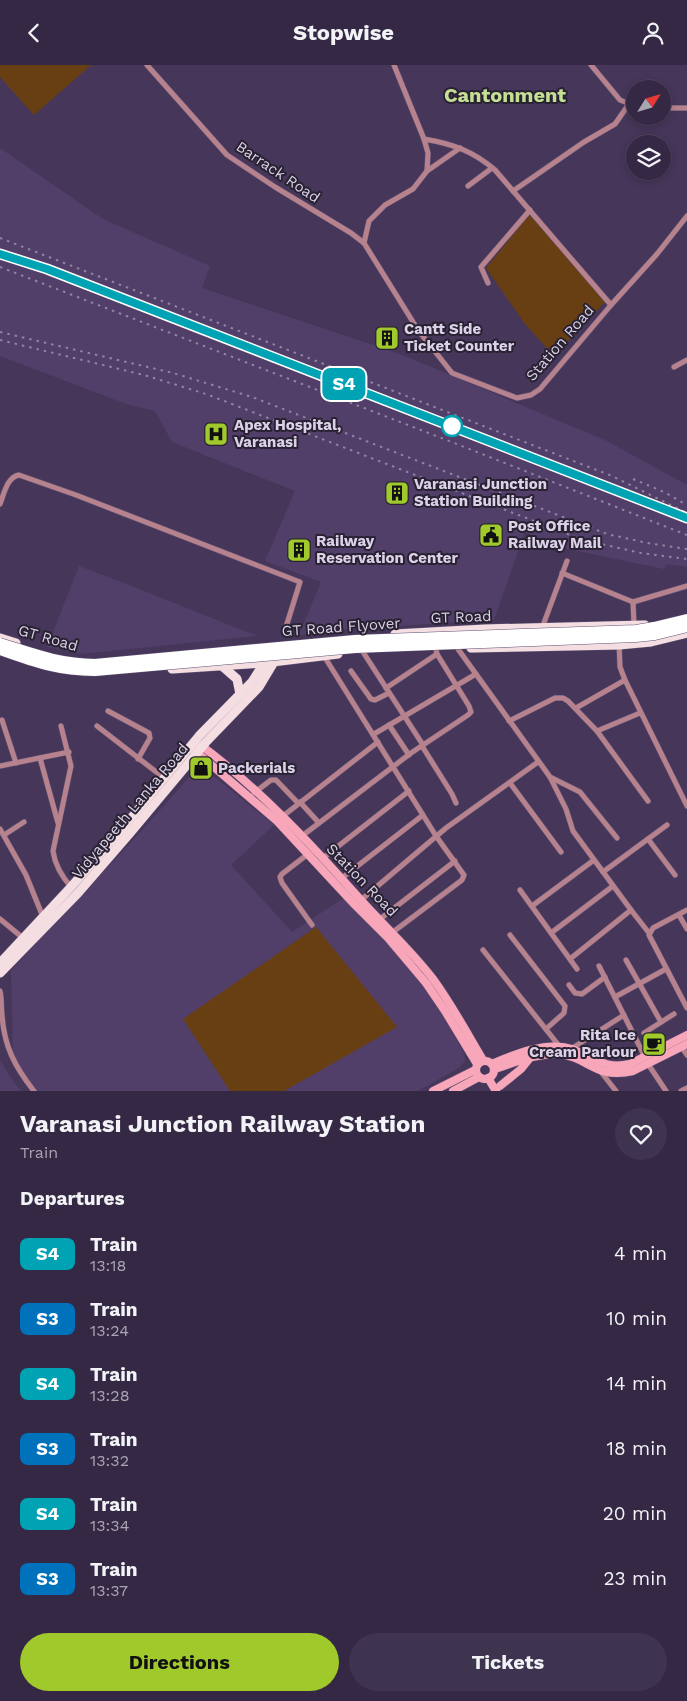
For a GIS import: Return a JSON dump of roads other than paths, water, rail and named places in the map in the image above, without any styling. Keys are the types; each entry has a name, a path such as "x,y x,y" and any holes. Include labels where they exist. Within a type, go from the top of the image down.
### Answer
{"highway":[{"name":"GT Road Flyover","path":"0,643 47,659 95,664 364,640 636,629 654,627 684,618"},
{"name":"GT Road Flyover","path":"0,652 45,666 76,671 95,671 355,648 636,637 655,635 687,627"}],"main road":[{"name":"GT Road","path":"0,638 60,658 84,662 412,633 654,625 684,618"},
{"name":"GT Road","path":"0,652 65,673 94,675 264,663 363,652 436,652 458,649 619,645 651,642 687,633"},
{"name":"Vidyapeeth Lanka Road","path":"196,747 259,687 274,662"},
{"name":"Vidyapeeth Lanka Road","path":"0,973 122,836 252,682 264,663"},
{"path":"221,665 237,679 240,694"},
{"name":"Vidyapeeth Lanka Road","path":"0,963 43,918 74,890"}],"street":[{"name":"Barrack Road","path":"147,65 227,155 364,243"},
{"path":"394,65 424,139 428,153 427,171"},
{"path":"591,65 620,100 626,103"},
{"path":"513,191 584,141 615,124 626,108"},
{"path":"671,108 687,108"},
{"path":"424,139 460,147 483,159 530,210 611,305"},
{"path":"364,243 369,221 385,205 413,189 427,171 460,147"},
{"path":"468,186 492,168"},
{"path":"488,283 481,267 530,210"},
{"name":"Station Road","path":"364,243 418,330 452,373 517,398 531,395 540,389 657,254 687,216"},
{"path":"674,367 687,360"},
{"path":"0,504 10,481 15,475 19,475 76,495 300,582 286,627"},
{"path":"542,628 567,561"},
{"path":"562,573 633,602 687,587"},
{"path":"633,602 634,625"},
{"path":"684,618 687,633"},
{"path":"617,625 620,667 625,680 687,806"},
{"path":"458,649 550,777 566,809 573,831 649,933 650,939 687,1008"},
{"path":"363,652 456,803"},
{"path":"302,836 408,755 471,712 436,652 388,691 372,700 351,671"},
{"path":"324,656 436,836 464,875 462,880 393,932"},
{"path":"374,734 476,674"},
{"path":"576,708 625,680"},
{"path":"509,721 554,698 563,698 576,708 597,731 648,801"},
{"path":"108,711 149,733 150,738 138,759"},
{"path":"597,731 640,713"},
{"path":"2,720 16,763"},
{"path":"389,725 408,755"},
{"path":"61,726 71,766 53,851 63,878 74,890"},
{"path":"97,726 138,759 164,784"},
{"path":"283,816 378,742"},
{"name":"Station Road","path":"196,747 283,816 393,932 437,985 452,1007 485,1070"},
{"path":"0,766 69,752"},
{"path":"40,758 58,824"},
{"path":"361,900 436,836 538,762"},
{"path":"550,777 580,792 617,838"},
{"path":"253,794 271,780 276,780 320,823"},
{"path":"510,783 561,852"},
{"path":"322,858 409,791"},
{"name":"Station Road","path":"253,794 355,905 388,938 426,983 500,1089"},
{"path":"342,878 423,815"},
{"path":"3,837 24,822"},
{"path":"602,872 666,825"},
{"path":"0,829 26,875 43,918"},
{"path":"648,839 675,875"},
{"path":"308,854 280,877 282,883 312,925"},
{"path":"532,906 594,860"},
{"path":"380,919 455,861"},
{"path":"551,933 613,885"},
{"path":"520,890 577,969"},
{"path":"570,959 631,910"},
{"path":"649,933 653,928 687,910"},
{"path":"679,915 687,929"},
{"path":"0,919 23,938"},
{"path":"510,935 565,1006 564,1013 546,1029"},
{"path":"483,950 560,1047"},
{"path":"626,960 661,1022"},
{"path":"599,966 647,1060 666,1091"},
{"path":"616,997 666,969"},
{"path":"569,985 575,993 582,994 605,977"},
{"path":"0,991 2,1015 9,1052 34,1091"},
{"path":"644,1033 674,1014"},
{"path":"571,1049 624,1015"},
{"path":"452,1091 485,1070 559,1054 601,1072 614,1074 633,1071 687,1035"},
{"path":"433,1091 485,1070 520,1053 560,1047 571,1049 604,1065 614,1067 647,1060 684,1045 687,1055"},
{"path":"500,1089 529,1059"},
{"path":"601,1072 616,1091"},
{"path":"681,1091 687,1087"}],"railway":[{"path":"0,238 612,476 687,513"},
{"path":"0,250 675,514"},
{"path":"0,267 687,535"},
{"path":"0,332 173,373 252,397 607,534 687,549"},
{"path":"0,340 144,375 206,394 583,540 641,553 687,559"},
{"path":"633,479 664,492 687,505"}],"train":[{"name":"S4","path":"0,254 47,269 687,518"}],"place":[{"name":"Cantt Side Ticket Counter","path":"387,338"},
{"name":"Apex Hospital, Varanasi","path":"216,434"},
{"name":"Varanasi Junction Station Building","path":"397,493"},
{"name":"Post Office Railway Mail","path":"491,535"},
{"name":"Railway Reservation Center","path":"299,550"},
{"name":"Packerials","path":"201,768"},
{"name":"Rita Ice Cream Parlour","path":"654,1044"}],"district":[{"name":"Cantonment","path":"505,95"}]}
